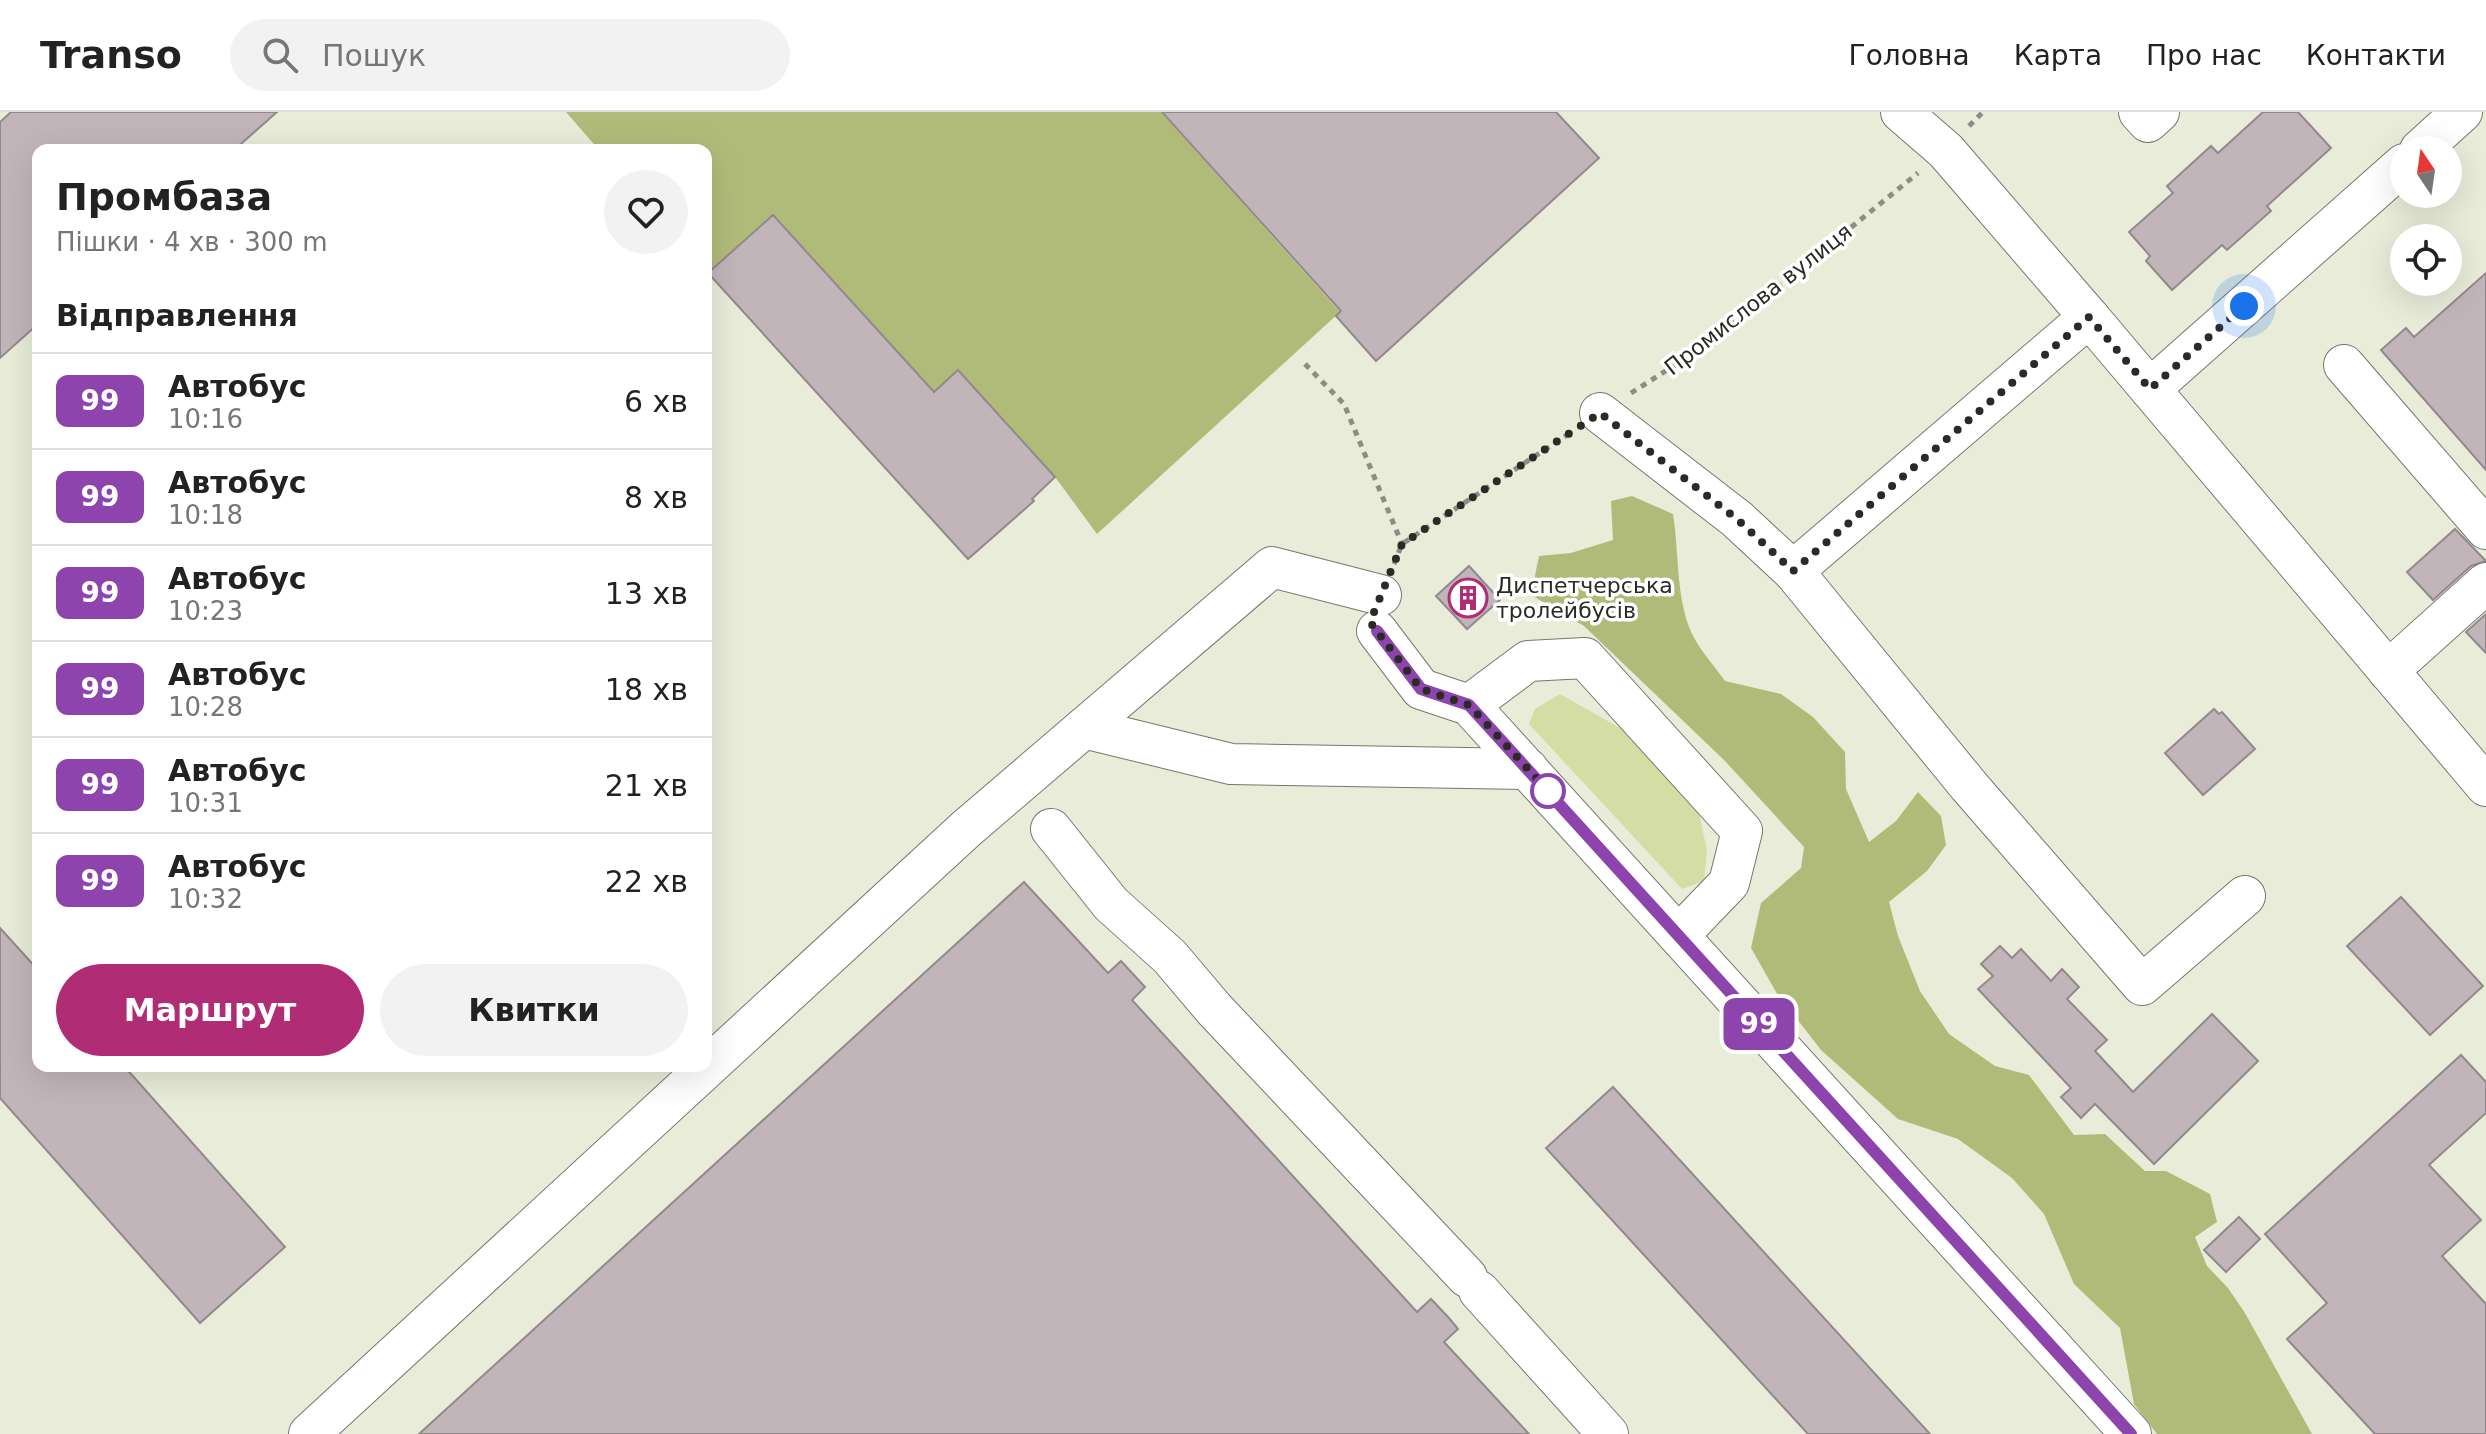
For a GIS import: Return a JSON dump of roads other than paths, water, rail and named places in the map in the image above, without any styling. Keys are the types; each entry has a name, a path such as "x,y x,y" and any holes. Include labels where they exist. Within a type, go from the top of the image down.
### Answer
{"street":[{"path":"1901,112 1946,151 2486,786"},
{"path":"2139,112 2148,122 2159,112"},
{"path":"2435,136 2462,112"},
{"path":"2150,389 2390,176"},
{"path":"1793,571 2089,317"},
{"path":"2344,365 2486,529"},
{"path":"1600,413 1737,519 1793,571 1969,786 2142,985 2245,896"},
{"path":"712,1063 966,829 1272,567 1379,613 1421,689 1469,705 2131,1434"},
{"path":"2388,671 2486,583"},
{"path":"1469,705 1528,661 1585,658 1742,831 1729,883 1679,935"},
{"path":"1084,728 1231,764 1528,769"},
{"path":"1051,829 1111,904 1170,957 1214,1009 1473,1284 1608,1434"},
{"path":"309,1434 702,1072"}],"place":[{"name":"Диспетчерська тролейбусів","path":"1468,598"}]}
